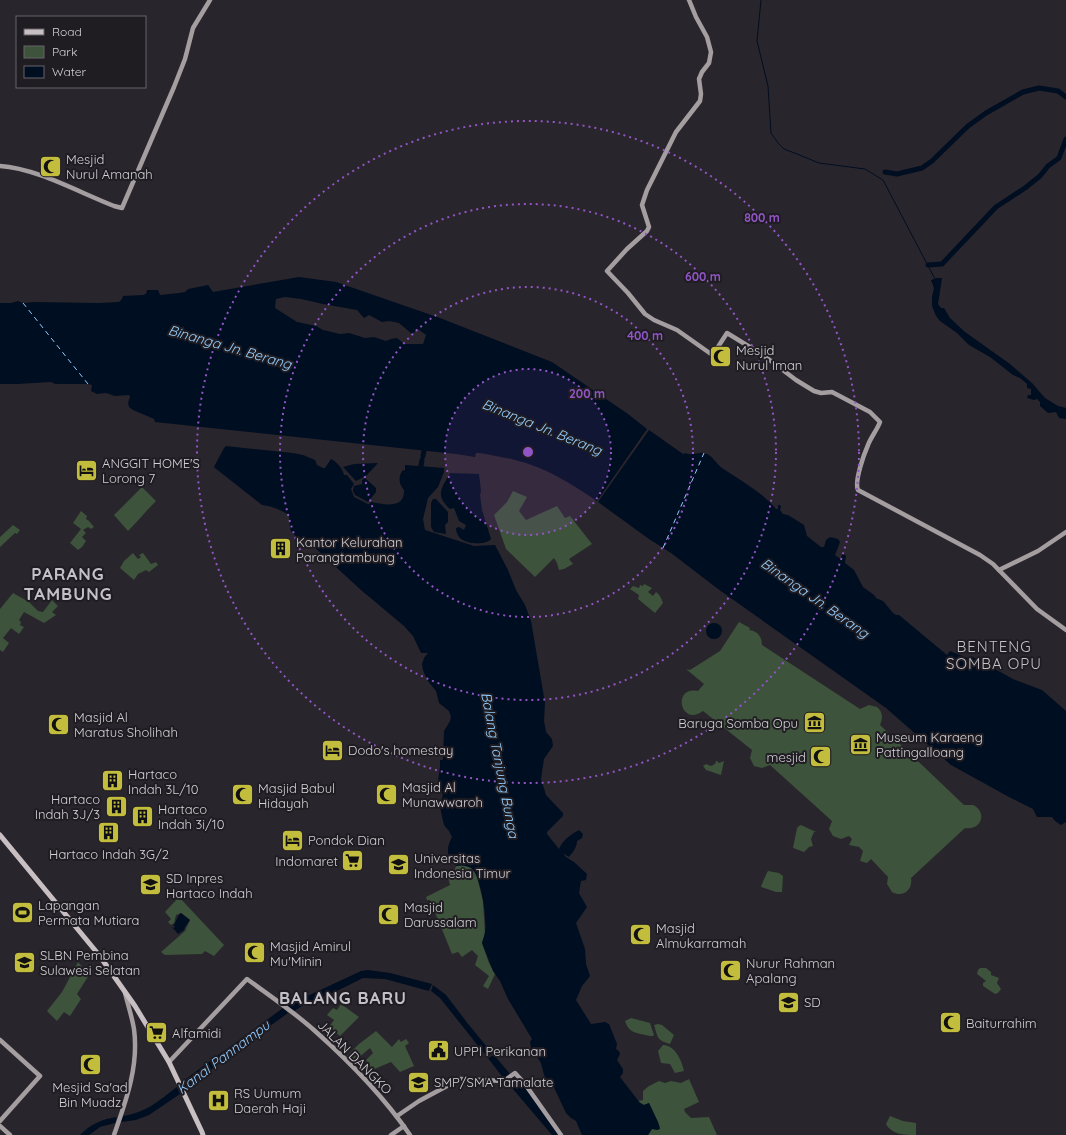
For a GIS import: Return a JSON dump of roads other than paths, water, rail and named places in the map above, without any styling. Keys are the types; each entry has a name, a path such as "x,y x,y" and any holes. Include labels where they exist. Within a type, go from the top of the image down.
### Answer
{"main road":[{"path":"0,835 99,956 145,1020 169,1062 204,1134"}],"street":[{"path":"0,166 12,167 35,174 122,208 174,88 185,59 194,28 210,0"},
{"path":"690,0 696,17 707,37 711,52 709,63 699,79 701,91 700,101 676,132 647,190 642,205 649,227 648,231 627,249 607,271 630,294 644,314 677,330 711,354 716,350 727,333 746,344 796,380 816,392 832,392 870,412 880,422 864,454 857,489 896,511 973,550 990,561 1037,609 1066,630"},
{"path":"999,570 1038,551 1066,532"},
{"name":"JALAN DANGKO","path":"169,1062 248,979 315,1031 334,1049 371,1086 397,1116 410,1135"},
{"path":"114,1135 132,1078 135,1049 134,1031 126,993"},
{"path":"0,1040 40,1076 0,1121"},
{"path":"397,1116 419,1101 460,1079 504,1081 513,1074 525,1084 561,1135"},
{"path":"0,1126 10,1135"},
{"path":"391,1135 404,1126"}],"water":[{"name":"Binanga Jn. Berang","path":"299,277 336,282 440,318 552,362 628,414 647,429 597,501 568,482 548,472 526,463 502,457 476,453 475,457 155,422 154,419 129,407 129,395 115,396 106,393 97,394 91,391 92,385 88,384 55,384 51,382 0,384 0,303 11,303 18,301 23,303 119,302 123,296 143,295 146,294 147,290 158,290 160,295 185,292 188,289 208,285 213,292","holes":["285,297 357,310 364,318 369,315 382,322 389,321 399,323 412,334 418,329 426,335 423,344 404,344 397,338 386,341 374,337 365,338 349,333 340,334 323,330 316,326 297,322 275,308 276,299"]},
{"path":"942,278 938,304 941,308 944,308 950,318 965,332 1010,364 1032,383 1045,398 1058,406 1066,408 1066,419 1059,418 1056,412 1048,413 1040,406 1040,402 1037,399 1034,400 1027,398 1028,395 1031,395 1031,389 1027,388 1027,384 990,357 969,345 957,333 940,321 932,306 934,288 931,280"},
{"name":"Binanga Jn. Berang","path":"649,430 683,454 702,453 710,455 722,468 758,492 776,509 778,509 778,505 780,505 780,510 783,514 788,515 804,525 807,536 821,547 824,547 826,540 830,537 838,539 840,542 835,555 839,558 841,558 842,554 846,556 845,563 854,570 863,587 876,598 883,601 893,613 899,615 947,655 950,651 970,659 971,656 1013,679 1042,690 1066,711 1066,822 1061,825 1052,817 1037,817 1033,809 951,765 886,708 598,502"},
{"path":"226,446 303,455 315,460 317,465 323,468 325,468 331,459 337,463 344,475 347,475 354,484 351,489 354,497 368,504 371,502 392,504 401,501 404,490 400,483 400,479 402,471 405,470 405,465 444,468 444,472 438,487 428,498 423,519 425,530 474,546 495,545 508,570 516,590 525,605 531,621 545,703 544,721 546,732 552,739 553,746 544,759 541,779 546,795 563,813 563,816 547,832 547,834 559,849 565,841 579,830 583,834 582,838 577,841 576,847 569,857 563,853 587,874 586,880 581,881 579,893 587,907 576,923 585,949 586,964 590,976 582,986 576,1000 591,1024 605,1022 609,1024 617,1044 616,1049 620,1054 617,1060 623,1069 623,1073 620,1077 640,1103 644,1105 649,1103 660,1129 652,1129 648,1135 582,1135 576,1121 566,1113 550,1079 546,1078 544,1075 541,1063 531,1048 530,1042 532,1039 493,971 482,943 485,932 485,917 478,879 475,872 467,866 456,866 450,859 448,849 452,837 444,825 440,805 443,795 438,782 440,760 443,760 444,731 451,717 449,711 439,703 436,691 427,680 423,670 422,664 428,653 421,653 413,636 404,626 361,590 312,545 313,542 311,540 301,540 294,534 290,530 289,515 276,508 262,505 214,467"},
{"path":"378,463 366,476 356,481 343,467 354,464"},
{"path":"450,473 479,474 482,510 491,539 488,541 484,543 470,543 458,536 456,528 459,527 464,530 466,525 459,521 454,508 450,509 442,500 441,496 442,488"},
{"path":"365,478 376,488 376,492 368,502 355,495 353,491 354,486 362,484 362,480"},
{"path":"433,499 436,499 448,512 448,522 445,525 446,534 434,532 431,527 431,503"},
{"path":"711,623 717,623 722,628 720,637 717,639 711,639 706,634 706,628"},
{"path":"181,913 190,920 184,930 178,934 172,927 174,928 175,926 173,926"},
{"path":"368,970 390,973 432,984 429,991 385,979 363,978 337,991 307,1003 294,1011 286,1006 361,971"},
{"path":"433,985 446,995 492,1053 487,1057 440,998 431,991"},
{"path":"283,1008 288,1013 227,1057 223,1052"},
{"name":"Kanal Pannampu","path":"222,1052 227,1058 185,1089 182,1082"},
{"path":"494,1055 510,1074 504,1079 488,1058"},
{"path":"513,1077 526,1088 560,1135 552,1135 507,1082"},
{"path":"177,1087 180,1094 149,1115 136,1120 121,1122 123,1116 146,1109"},
{"path":"117,1117 115,1123 100,1127 89,1135 80,1135 97,1123 106,1119"}],"waterway":[{"path":"761,0 757,41 768,86 771,133 784,149 819,163 865,169 883,180 935,279"},
{"path":"885,172 897,174 922,168 932,161 968,126 986,113 1023,92 1039,88 1058,91 1066,97"},
{"path":"928,265 942,264 996,207 1040,176 1048,166 1059,158 1066,139"},
{"path":"423,456 425,446"},
{"name":"Balang Tanjung Bunga","path":"420,471 422,460"}],"place":[{"name":"Mesjid Nurul Amanah","path":"50,166"},
{"name":"Mesjid Nurul Iman","path":"720,357"},
{"name":"ANGGIT HOME'S Lorong 7","path":"87,470"},
{"name":"Kantor Kelurahan Parangtambung","path":"280,549"},
{"name":"Baruga Somba Opu","path":"814,723"},
{"name":"Masjid Al Maratus Sholihah","path":"58,724"},
{"name":"Museum Karaeng Pattingalloang","path":"860,744"},
{"name":"Dodo's homestay","path":"332,750"},
{"name":"mesjid","path":"821,757"},
{"name":"Hartaco Indah 3L/10","path":"113,781"},
{"name":"Masjid Al Munawwaroh","path":"387,794"},
{"name":"Masjid Babul Hidayah","path":"243,795"},
{"name":"Hartaco Indah 3J/3","path":"116,806"},
{"name":"Hartaco Indah 3i/10","path":"142,816"},
{"name":"Hartaco Indah 3G/2","path":"109,832"},
{"name":"Pondok Dian","path":"293,840"},
{"name":"Indomaret","path":"353,861"},
{"name":"Universitas Indonesia Timur","path":"399,865"},
{"name":"SD Inpres Hartaco Indah","path":"150,885"},
{"name":"Lapangan Permata Mutiara","path":"23,912"},
{"name":"Masjid Darussalam","path":"388,914"},
{"name":"Masjid Almukarramah","path":"640,935"},
{"name":"Masjid Amirul Mu'Minin","path":"255,953"},
{"name":"SLBN Pembina Sulawesi Selatan","path":"25,962"},
{"name":"Nurur Rahman Apalang","path":"731,970"},
{"name":"SD","path":"789,1002"},
{"name":"Baiturrahim","path":"950,1023"},
{"name":"Alfamidi","path":"156,1033"},
{"name":"UPPI Perikanan","path":"438,1051"},
{"name":"Mesjid Sa'ad Bin Muadz","path":"90,1065"},
{"name":"SMP/SMA Tamalate","path":"418,1082"},
{"name":"RS Uumum Daerah Haji","path":"219,1100"}],"district":[{"name":"PARANG TAMBUNG","path":"68,583"},
{"name":"BENTENG SOMBA OPU","path":"994,654"},
{"name":"BALANG BARU","path":"343,997"}]}
